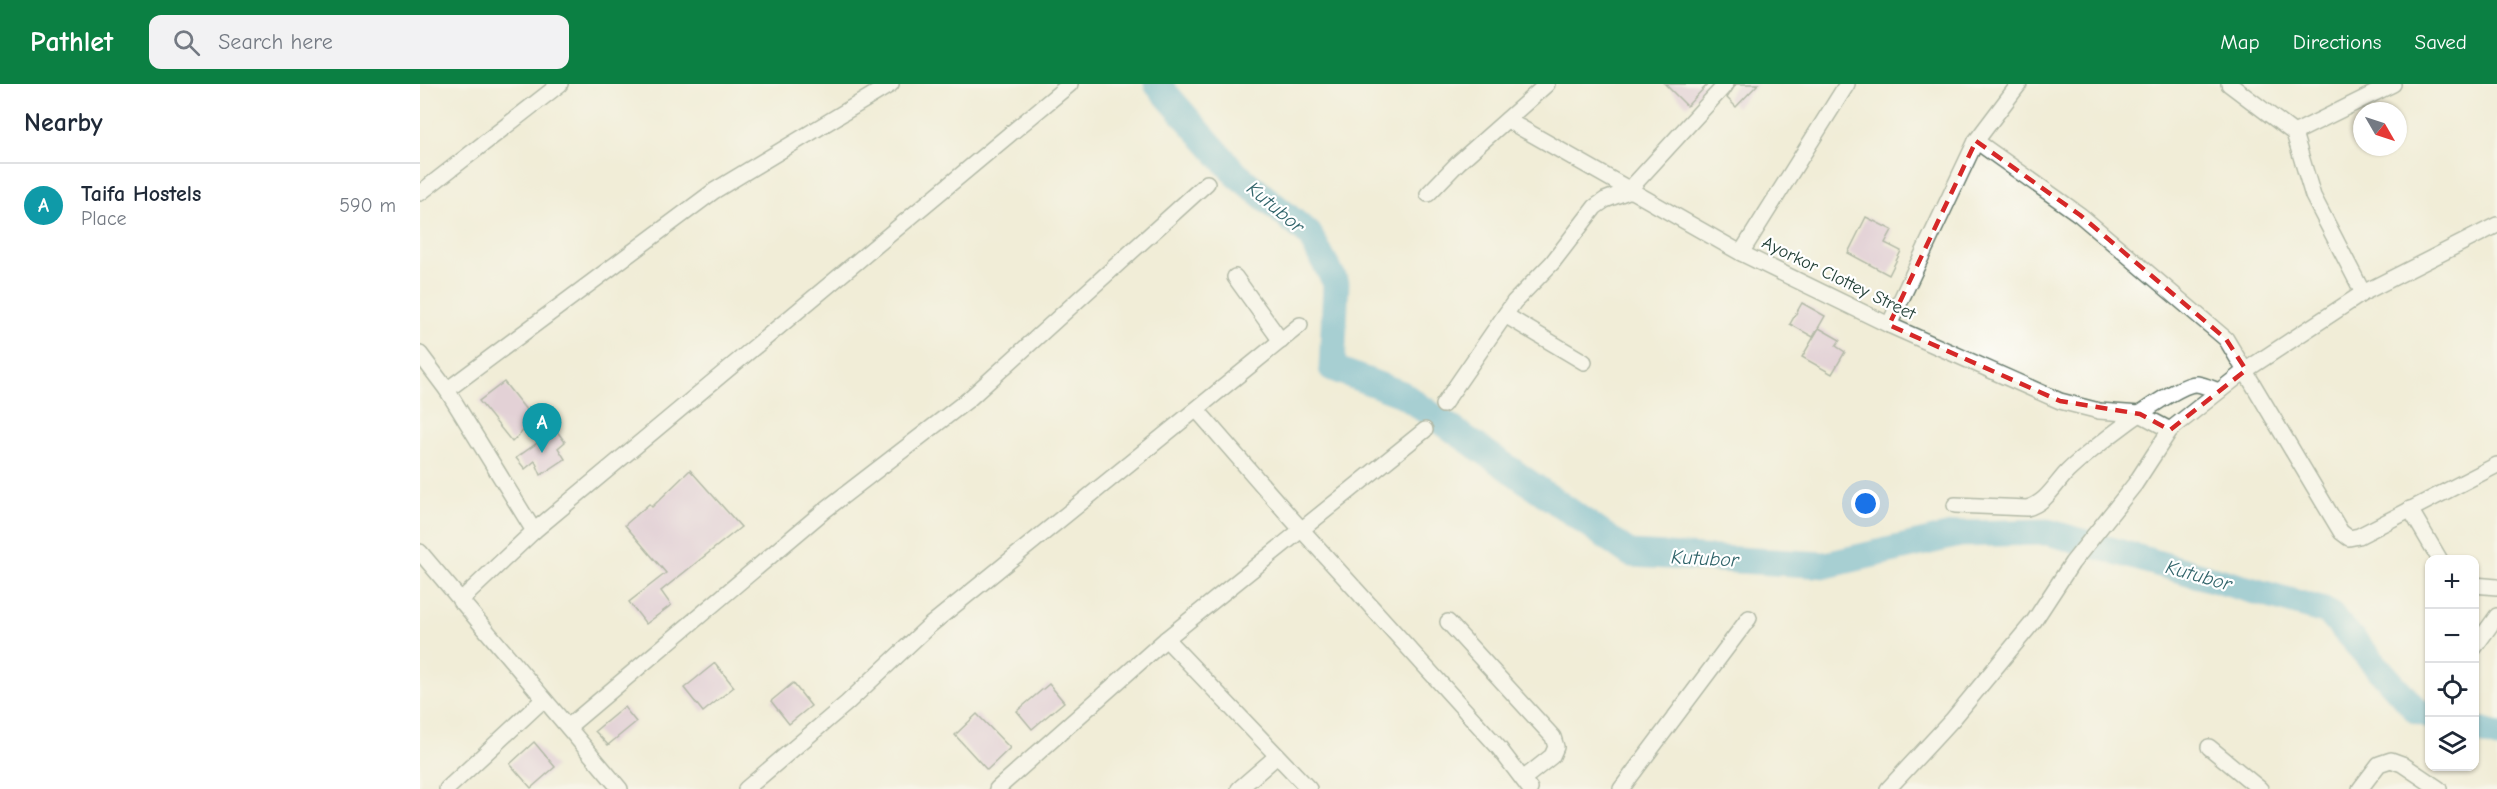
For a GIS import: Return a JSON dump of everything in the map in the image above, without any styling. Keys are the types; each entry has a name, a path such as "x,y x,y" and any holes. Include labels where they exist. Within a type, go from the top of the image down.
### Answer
{"street":[{"path":"420,193 560,84"},
{"path":"447,390 714,191 890,84"},
{"path":"460,601 534,531 1070,84"},
{"path":"1428,194 1547,84"},
{"path":"1443,405 1505,315 1527,287 1552,263 1595,207 1605,200 1628,191 1726,84"},
{"path":"1741,253 1847,84"},
{"path":"1889,325 1976,141 2019,84"},
{"path":"2229,84 2294,133 2313,196 2363,293"},
{"path":"2294,133 2393,84"},
{"name":"Ayorkor Clottey Street","path":"1507,120 1628,191 1741,253 1889,325 2060,401 2099,411 2140,414 2170,430"},
{"path":"1976,141 2080,215 2226,339 2341,532 2349,538 2359,536 2497,465"},
{"path":"568,727 825,510 969,399 1207,183"},
{"path":"1888,789 1953,719 2034,621 2100,524 2135,484 2170,430 2246,370 2363,293 2497,225"},
{"path":"1235,277 1281,341"},
{"path":"1505,315 1584,362"},
{"path":"746,789 838,710 930,626 1300,325"},
{"path":"420,354 447,390 534,531"},
{"path":"1955,505 2027,508 2037,506 2068,471 2140,414 2184,387 2196,384 2219,391"},
{"path":"1197,410 1499,748 1526,784 1552,756 1556,747 1553,737 1448,622"},
{"path":"997,789 1166,639 1425,430"},
{"path":"2410,509 2437,555"},
{"path":"420,552 620,789"},
{"path":"2479,585 2497,587"},
{"path":"2479,642 2497,616"},
{"path":"1621,789 1749,618"},
{"path":"1166,639 1308,789"},
{"path":"447,789 544,699"},
{"path":"2209,747 2260,789"},
{"path":"1239,789 1278,756"},
{"path":"2360,789 2379,764 2391,760 2402,764 2439,789"}],"highlighted area":[{"path":"1976,141 2080,215 2226,339 2246,370 2170,430 2140,414 2060,401 1889,325"}],"building":[{"path":"1665,84 1708,84 1687,106"},
{"path":"1736,84 1758,84 1736,107 1727,98"},
{"path":"1866,217 1892,230 1885,243 1901,251 1889,275 1848,253"},
{"path":"1802,303 1825,316 1813,337 1790,324"},
{"path":"1819,328 1840,340 1836,346 1845,352 1832,374 1802,357"},
{"path":"504,382 534,420 512,442 479,401"},
{"path":"556,430 565,442 558,448 565,459 541,475 535,461 525,469 516,458"},
{"path":"690,470 741,527 661,591 671,605 646,624 629,602 666,573 625,525 649,504 652,507"},
{"path":"715,663 734,687 703,712 684,688"},
{"path":"793,683 811,706 789,724 771,701"},
{"path":"1049,684 1064,702 1032,729 1017,711"},
{"path":"624,707 636,722 608,745 595,731"},
{"path":"977,714 1010,748 987,770 955,735"},
{"path":"534,742 555,767 531,788 510,764"}],"waterway":[{"name":"Kutubor","path":"1157,84 1236,174 1309,234 1336,283 1332,368 1402,394 1631,554 1826,565 1960,534 2048,532 2328,612 2417,711 2425,713"},
{"name":"Kutubor","path":"2479,731 2497,736"}],"place":[{"name":"Taifa Hostels","path":"542,453"}]}
